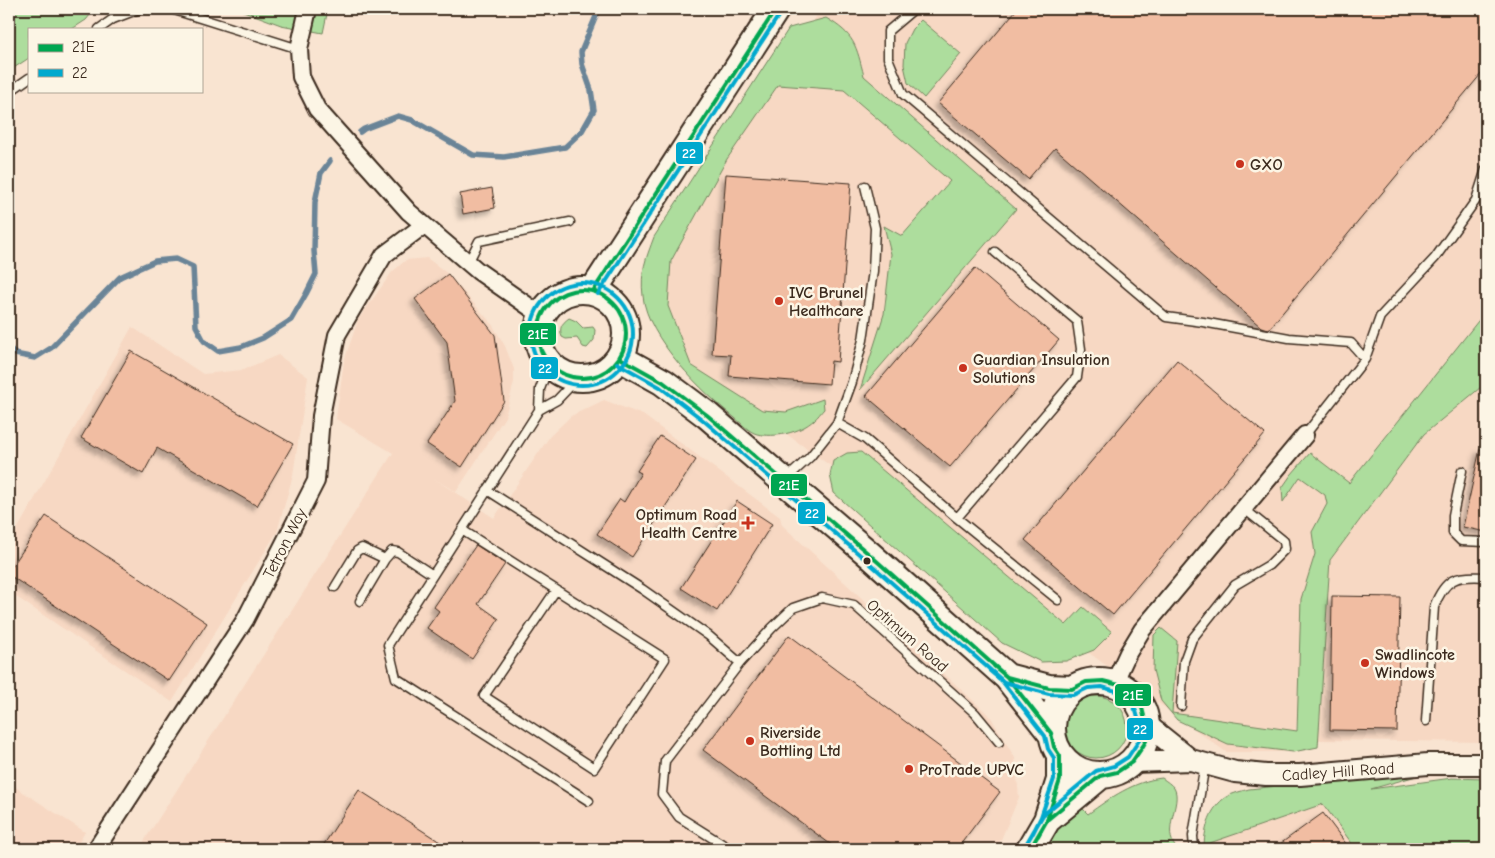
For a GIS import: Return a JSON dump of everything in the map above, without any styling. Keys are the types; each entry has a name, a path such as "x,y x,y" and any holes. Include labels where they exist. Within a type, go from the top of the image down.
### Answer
{"main road":[{"path":"593,291 776,9"},
{"path":"577,290 593,291 606,298 625,317 628,341 620,358 607,370 593,377 578,378 564,375 555,370 538,346 537,330 541,316 550,303 562,294 577,290"},
{"path":"620,358 663,382 707,415 784,480 1007,677 1055,744 1074,770 1084,774 1100,776 1117,772 1132,762 1146,741 1146,724 1142,708 1133,694 1114,683 1103,681 1086,682 1072,689 1060,701 1055,710 1055,744 1060,780 1047,820 1030,849"},
{"path":"1007,677 1049,688 1072,689"},
{"path":"1047,820 1100,776"}],"street":[{"path":"308,9 299,49 301,77 317,109 409,212 478,271 541,316"},
{"name":"Tetron Way","path":"96,849 245,620 316,481 322,416 337,334 384,255 424,225"},
{"path":"1114,683 1128,653 1142,630 1305,435"},
{"name":"Cadley Hill Road","path":"1146,724 1198,762"},
{"name":"Cadley Hill Road","path":"1132,762 1198,762 1235,772 1283,775 1428,764 1486,764"}],"lane":[{"path":"100,28 113,19 139,9"},
{"path":"171,9 299,49"},
{"path":"914,9 888,31 888,58 903,94 1166,317 1289,338 1351,343 1365,359"},
{"path":"9,92 28,79"},
{"path":"1305,435 1365,359 1380,317 1435,258 1476,200 1486,169"},
{"path":"784,480 810,457 837,423 852,382 863,340 869,306 875,228 865,186"},
{"path":"468,263 479,241 570,222"},
{"path":"957,518 1077,377 1081,349 1078,321 995,252"},
{"path":"547,361 546,373 540,389 538,410 388,645 396,678 589,801"},
{"path":"538,410 557,400 578,378"},
{"path":"837,423 864,439 1058,600"},
{"path":"1462,471 1453,516 1452,533 1461,541 1486,542"},
{"path":"487,490 642,589 709,636 740,663"},
{"path":"1181,706 1184,661 1192,639 1236,585 1269,565 1285,549 1284,541 1244,508"},
{"path":"462,530 665,659 594,768 484,696 556,590"},
{"path":"335,587 357,551 362,548 385,559"},
{"path":"360,601 385,559 392,551 398,552 433,575"},
{"path":"1426,721 1434,607 1440,590 1454,579 1472,576 1486,577"},
{"name":"Optimum Road","path":"730,849 679,817 662,794 665,761 740,663 793,608 822,598 854,605 975,713 999,742"},
{"path":"1194,849 1193,836 1198,762"}],"shaded area":[{"path":"821,9 1486,9 1486,319 1318,543 1293,752 1226,752 691,365 658,310 660,260"},
{"path":"427,258 448,274 492,324 505,346 514,369 514,382 505,417 456,492 433,478 494,518 550,436 571,416 604,400 643,415 780,517 782,525 990,716 1015,758 1019,797 997,849 139,849 393,453 336,419 344,361 358,320 392,272 406,260"},
{"path":"132,327 203,374 242,370 278,355 308,377 293,475 277,532 172,702 9,592 9,544"},
{"path":"1486,383 1486,742 1318,740 1330,560 1424,434"},
{"path":"9,783 85,832 75,849 9,849"},
{"path":"1324,804 1356,849 1195,849 1204,845"}],"green space":[{"path":"9,9 95,9 86,20 74,28 28,28 28,59 9,71"},
{"path":"238,9 328,9 323,33 281,25"},
{"path":"826,18 843,30 853,42 864,76 1016,209 860,390 884,314 891,254 884,226 902,236 950,181 844,90 778,85 727,159 671,261 668,306 691,365 762,410 786,412 823,399 824,409 815,419 802,428 779,435 757,434 745,427 708,394 678,363 665,346 647,312 642,287 643,272 654,237 789,28"},
{"path":"921,20 961,54 924,98 908,83 904,65 905,43 912,29"},
{"path":"1486,311 1486,383 1424,434 1330,560 1318,747 1293,752 1228,744 1177,720 1161,701 1153,670 1154,635 1161,628 1177,641 1172,713 1297,731 1301,599 1315,554 1312,532 1327,504 1325,495 1300,477 1283,502 1282,488 1310,453 1349,483"},
{"path":"569,318 576,321 583,328 593,327 595,330 594,340 587,348 583,347 577,338 566,339 562,337 561,326"},
{"path":"861,452 1066,625 1083,607 1112,632 1094,650 1066,661 1041,662 1002,643 834,493 830,475 833,461 847,453"},
{"path":"1090,696 1102,696 1118,705 1125,715 1127,727 1125,739 1118,749 1102,758 1090,758 1079,753 1070,744 1065,733 1065,721 1070,710 1079,701"},
{"path":"1408,773 1420,775 1371,789 1452,778 1486,779 1486,849 1356,849 1323,804 1204,845 1207,825 1212,812 1221,801 1235,793 1249,789"},
{"path":"1162,778 1174,788 1176,794 1171,834 1172,842 1177,849 1042,849 1057,829 1081,807 1088,814 1132,786"}],"building":[{"name":"GXO","path":"1017,9 1486,9 1486,68 1269,329 1261,327 1055,148 1028,179 938,103"},
{"name":"IVC Brunel Healthcare","path":"726,174 851,183 838,362 831,361 829,384 729,376 731,355 712,354"},
{"path":"492,188 495,208 463,214 460,194"},
{"name":"Guardian Insulation Solutions","path":"975,268 1059,340 950,467 866,396"},
{"path":"448,274 495,335 504,401 462,467 427,444 455,401 447,342 415,299"},
{"path":"131,351 293,444 257,506 157,448 143,474 81,438"},
{"path":"1177,360 1265,434 1113,615 1025,540"},
{"path":"660,436 696,460 632,557 597,534 620,499 624,502 641,473 637,471"},
{"path":"1480,449 1486,449 1486,532 1463,527"},
{"path":"737,501 772,524 717,611 681,588"},
{"path":"46,516 207,623 169,681 9,575 9,571"},
{"path":"476,545 505,564 478,604 499,619 472,659 427,628 439,611 434,607"},
{"name":"Swadlincote Windows","path":"1332,596 1400,597 1397,731 1330,730"},
{"path":"789,635 1000,792 957,849 837,849 703,750"},
{"path":"359,790 451,849 321,849"},
{"path":"1323,813 1350,849 1273,849"}],"waterway":[{"path":"360,132 398,116 412,120 473,155 504,157 565,147 582,131 594,110 591,90 582,64 581,52 599,9"},
{"path":"9,347 15,354 35,358 51,348 120,277 155,261 176,259 193,267 196,326 204,341 218,351 241,347 263,338 291,320 316,274 314,251 315,202 321,173 330,161"}],"transit line":[{"name":"21E","path":"593,291 776,9"},
{"name":"22","path":"598,294 781,12"},
{"name":"22","path":"582,283 601,287 618,298 629,315 633,334 629,353 618,370 601,381 582,385 563,381 546,370 535,353 531,334 535,315 546,298 563,287 582,283"},
{"name":"21E","path":"573,290 591,290 607,297 619,309 626,325 626,334 626,343 619,359 607,371 591,378 573,378 557,371 545,359 538,343 538,325 545,309 557,297 573,290"},
{"name":"21E","path":"620,358 663,382 707,415 870,555 1007,677 1049,688 1072,689 1086,682 1103,681 1119,685 1133,695 1142,708 1146,724 1146,741 1143,746 1132,762 1117,772 1100,776 1047,820 1030,849"},
{"name":"22","path":"617,363 660,387 703,420 1004,682 1049,694 1073,695 1088,688 1102,687 1116,691 1128,699 1136,711 1140,725 1140,739 1128,757 1114,766 1096,771 1043,815 1025,846"},
{"name":"21E","path":"994,666 1007,677 1051,733 1054,747 1060,756 1060,780 1047,820 1038,836"},
{"name":"22","path":"990,671 1002,681 1045,736 1048,749 1054,758 1054,779 1041,817 1033,833"}],"place":[{"name":"GXO","path":"1240,164"},
{"name":"IVC Brunel Healthcare","path":"779,301"},
{"name":"Guardian Insulation Solutions","path":"963,368"},
{"name":"Optimum Road Health Centre","path":"748,523"},
{"name":"Swadlincote Windows","path":"1365,663"},
{"name":"Riverside Bottling Ltd","path":"750,741"},
{"name":"ProTrade UPVC","path":"909,769"}]}
